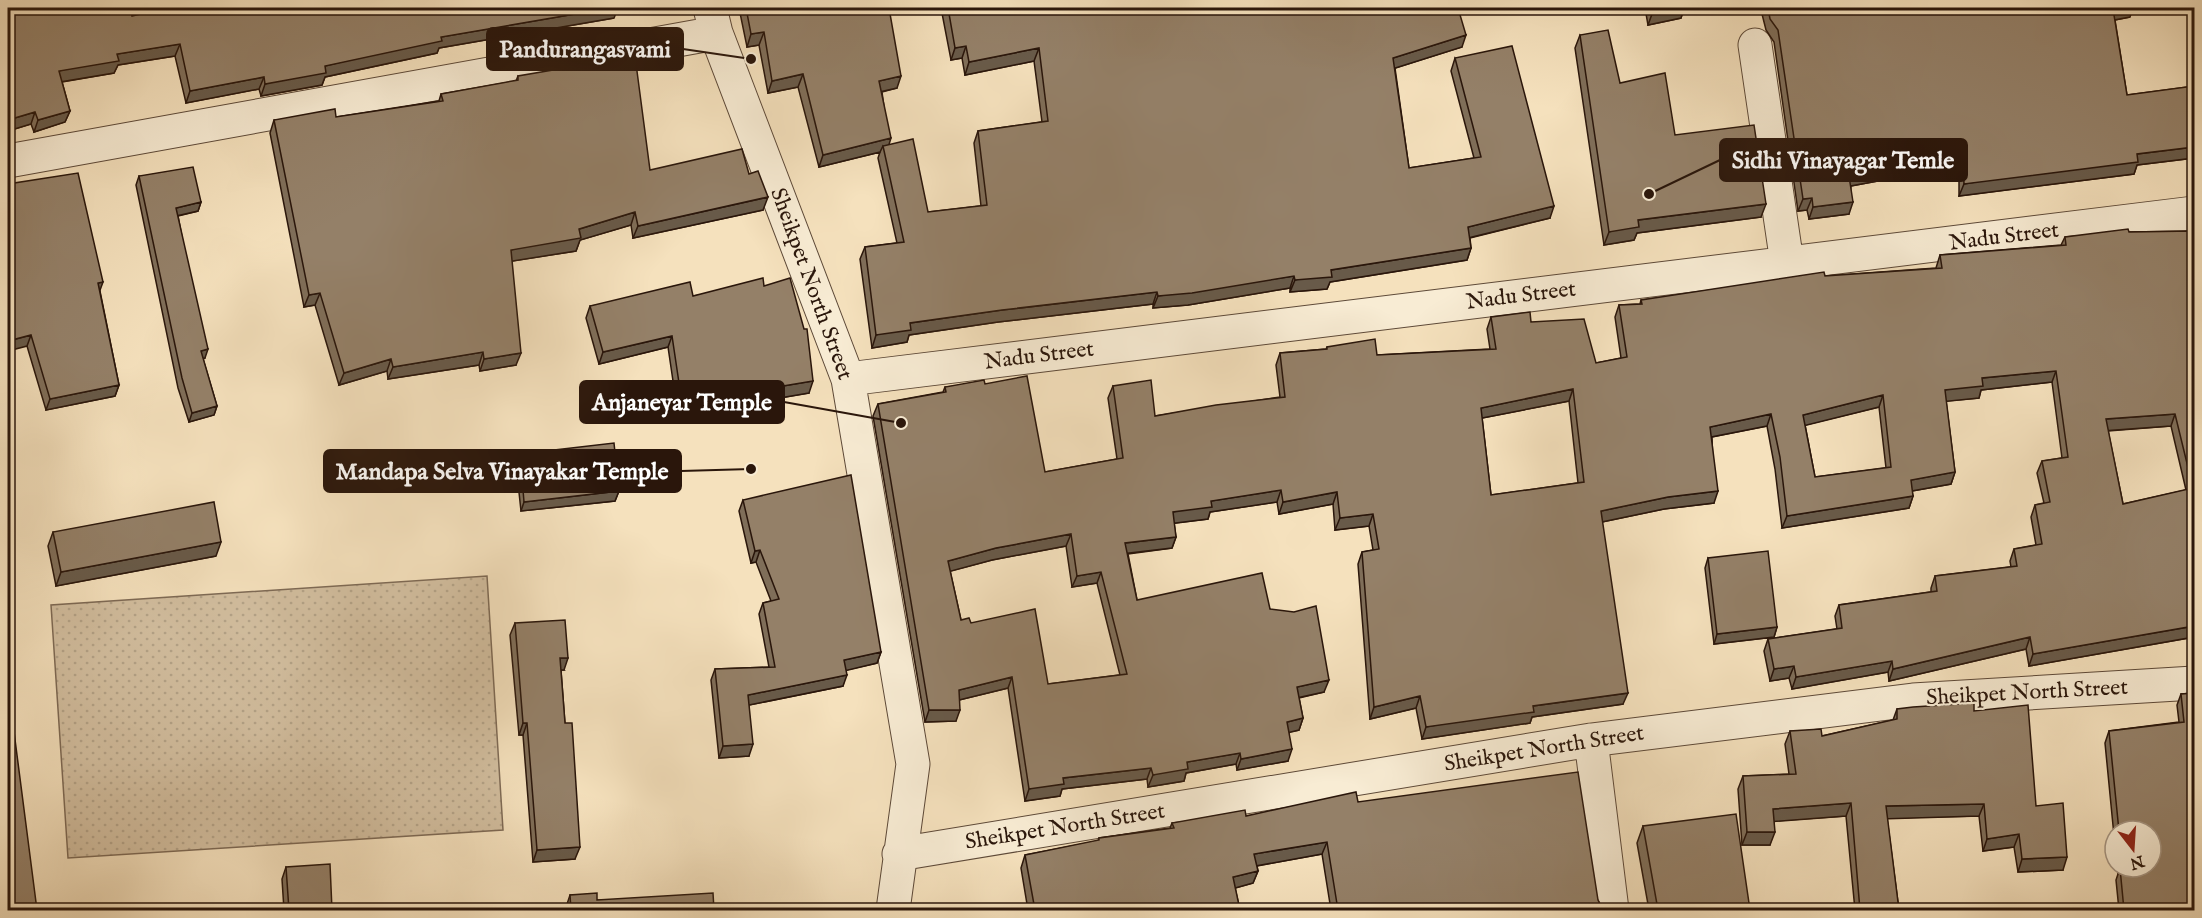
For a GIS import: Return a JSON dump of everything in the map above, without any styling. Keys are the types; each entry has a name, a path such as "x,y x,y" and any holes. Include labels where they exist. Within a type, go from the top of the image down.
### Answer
{"street":[{"path":"8,160 713,20"},
{"name":"Sheikpet North Street","path":"713,20 848,379 913,764 893,910"},
{"path":"1755,45 1787,263"},
{"name":"Nadu Street","path":"848,379 2194,213"},
{"name":"Sheikpet North Street","path":"899,854 1592,740 1913,700 2194,683"},
{"path":"1592,740 1612,910"}],"shaded area":[{"path":"487,576 503,830 68,858 51,605"}],"building":[{"path":"8,8 130,8 132,16 165,8 610,8 441,37 442,41 325,66 326,73 265,84 264,77 190,91 180,44 117,54 119,61 59,71 70,111 38,120 35,112 8,120"},
{"path":"746,8 889,8 901,76 879,81 891,138 823,155 803,74 772,81 764,32 751,34"},
{"path":"948,8 1458,8 1466,35 1393,58 1409,168 1481,157 1455,58 1512,46 1554,206 1468,227 1471,248 1331,270 1332,277 1295,280 1294,276 1192,293 1158,296 1157,292 1002,310 910,323 911,330 876,335 865,247 904,242 883,146 913,139 928,212 987,205 978,131 1048,121 1039,48 969,62 966,46 955,48"},
{"path":"1651,8 1678,8 1652,14"},
{"path":"1768,8 2122,8 2113,9 2127,95 2194,86 2194,147 2137,154 2138,162 1964,184 1963,154 1849,176 1853,202 1813,207 1812,198 1803,199 1778,30 1770,19"},
{"path":"1608,30 1620,83 1665,73 1675,135 1754,125 1766,204 1638,220 1639,227 1609,232 1580,35"},
{"path":"635,56 650,170 742,149 749,174 758,171 768,197 638,226 635,212 579,229 581,238 511,250 521,353 484,359 483,352 393,367 391,359 344,373 320,293 309,295 274,120 335,109 336,117 443,101 441,94 518,80 518,76"},
{"path":"193,167 201,202 176,208 208,349 201,351 217,406 192,413 182,378 139,176"},
{"path":"78,173 103,282 98,283 119,385 50,399 31,335 8,341 8,184"},
{"path":"2128,229 2129,232 2194,231 2194,626 2033,654 2030,637 1893,669 1892,661 1796,677 1794,666 1774,669 1768,639 1842,628 1839,605 1937,591 1935,576 2017,566 2014,549 2042,544 2035,505 2050,502 2042,461 2068,457 2056,371 1982,378 1983,386 1945,390 1955,472 1911,480 1913,496 1787,516 1780,457 1771,414 1710,427 1718,491 1668,497 1601,511 1628,693 1533,706 1534,712 1426,727 1420,696 1374,707 1362,552 1379,549 1373,514 1340,518 1337,492 1283,502 1281,490 1211,501 1212,507 1173,512 1176,537 1125,543 1137,600 1262,573 1270,609 1294,612 1316,606 1329,680 1297,687 1303,718 1287,722 1292,749 1241,759 1240,753 1187,762 1188,769 1153,775 1151,768 1063,778 1064,784 1029,789 1012,677 959,690 960,710 929,710 878,404 946,392 945,387 984,380 985,384 1027,376 1045,472 1123,458 1113,386 1151,380 1155,416 1216,405 1285,397 1280,353 1327,349 1327,347 1375,339 1377,355 1496,349 1491,317 1530,312 1531,322 1584,319 1596,363 1627,357 1619,305 1642,304 1641,300 1824,272 1825,276 1942,268 1940,255 2066,245 2065,237","holes":["1573,389 1584,482 1491,495 1481,408","1883,395 1891,467 1815,477 1803,415","2175,414 2193,488 2123,504 2106,419","1071,534 1077,576 1101,572 1127,674 1048,684 1035,609 971,623 969,618 961,620 948,561 996,548"]},
{"path":"763,278 764,286 790,278 804,329 807,329 813,381 682,403 672,336 603,352 590,306 690,282 693,296"},
{"path":"614,443 619,491 524,502 520,454"},
{"path":"851,475 881,652 844,660 847,675 748,695 753,744 723,746 715,669 775,667 763,603 779,599 760,550 755,551 743,500"},
{"path":"214,502 221,542 61,572 53,532"},
{"path":"1768,551 1777,627 1717,634 1708,558"},
{"path":"565,620 568,658 560,658 565,723 572,723 580,847 537,850 527,723 523,723 515,623"},
{"path":"2194,693 2194,910 2124,910 2121,879 2163,879 2163,819 2118,819 2109,731 2184,722 2181,694"},
{"path":"1974,703 1974,711 2028,705 2036,806 2063,803 2067,857 2022,859 2019,834 1987,839 1984,804 1886,806 1899,910 1860,910 1851,803 1773,809 1775,832 1747,832 1743,776 1796,774 1790,731 1821,729 1822,736 1897,719 1897,709"},
{"path":"8,724 13,724 37,910 8,910"},
{"path":"1578,772 1598,900 1603,910 1338,910 1327,842 1254,854 1258,871 1233,877 1240,910 1035,910 1025,855 1099,840 1099,838 1174,828 1172,823 1245,810 1246,816 1356,792 1358,802"},
{"path":"1736,814 1750,910 1658,910 1643,826"},
{"path":"330,864 332,910 289,910 286,867"},
{"path":"597,893 597,900 713,893 714,910 571,910 570,895"}],"place":[{"name":"Pandurangasvami","path":"751,59"},
{"name":"Sidhi Vinayagar Temle","path":"1649,194"},
{"name":"Anjaneyar Temple","path":"901,423"},
{"name":"Mandapa Selva Vinayakar Temple","path":"751,469"}]}
